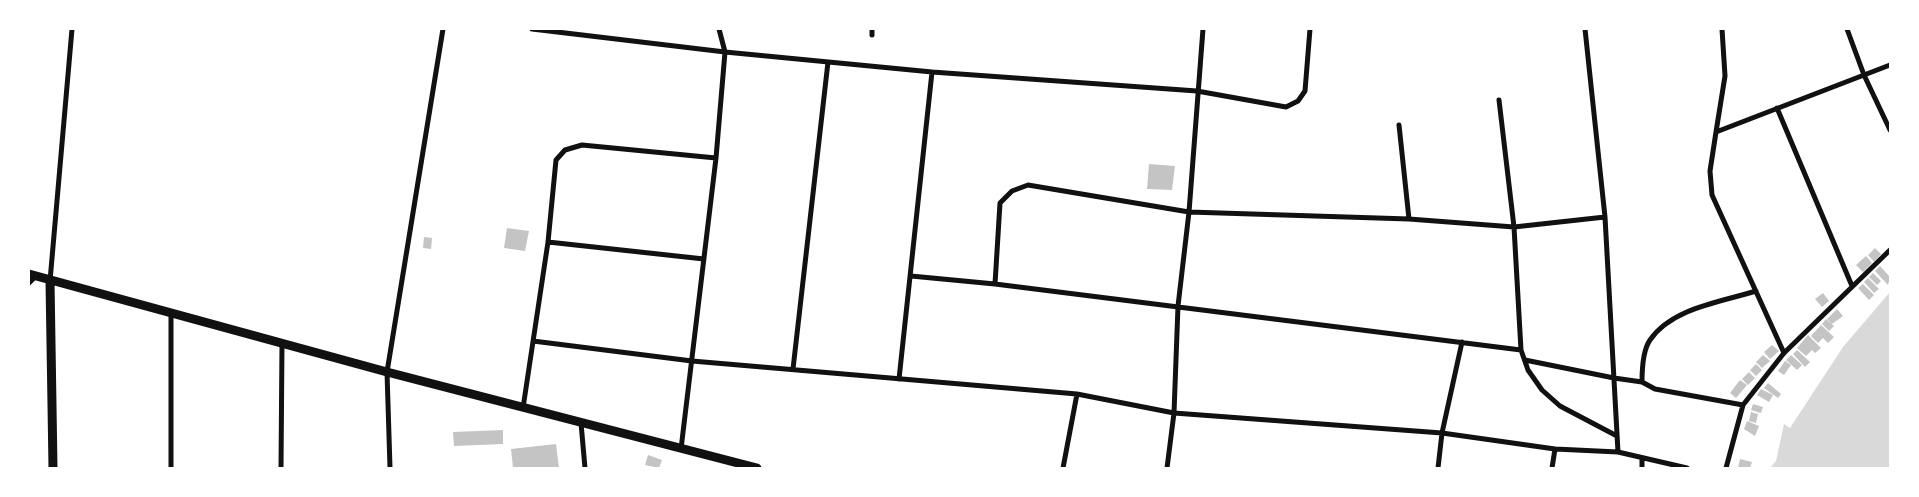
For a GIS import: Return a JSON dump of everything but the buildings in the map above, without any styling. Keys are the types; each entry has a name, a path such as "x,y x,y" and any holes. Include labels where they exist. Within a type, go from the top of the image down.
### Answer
{"street":[{"path":"53,468 50,281 72,29"},
{"path":"390,468 388,372 444,29"},
{"path":"532,29 570,31 725,52 932,72 1197,91 1266,105 1286,107 1298,101 1304,91 1310,29"},
{"path":"681,449 716,158 725,52 719,29"},
{"path":"872,29 872,35"},
{"path":"1167,468 1174,413 1178,306 1189,212 1203,29"},
{"path":"1585,29 1605,217 1618,452"},
{"path":"1722,29 1725,76 1710,172 1712,195 1784,353"},
{"path":"1847,29 1864,75 1890,130"},
{"path":"793,369 828,62"},
{"path":"1716,132 1890,65"},
{"path":"899,379 932,72"},
{"path":"1499,100 1514,227 1522,350 1528,370 1542,390 1560,406 1617,436"},
{"path":"1777,108 1852,286"},
{"path":"1399,125 1409,219"},
{"path":"523,408 548,242 556,160 565,150 582,145 716,158"},
{"path":"995,284 1000,203 1012,191 1028,185 1189,212 1409,219 1514,227 1605,217"},
{"path":"548,242 704,259"},
{"path":"1726,468 1743,405 1784,353 1890,250"},
{"path":"29,283 32,275 523,408 757,468"},
{"path":"911,276 1178,306 1522,350"},
{"path":"1642,382 1649,341 1666,324 1682,314 1756,291"},
{"path":"171,314 171,468"},
{"path":"533,341 692,361 1077,394 1174,413 1442,433 1555,449 1618,452 1687,468"},
{"path":"1438,468 1442,433 1462,342"},
{"path":"281,468 282,343"},
{"path":"1525,360 1642,382 1655,389 1743,405"},
{"path":"1063,468 1077,394"},
{"path":"581,423 585,468"},
{"path":"1552,468 1555,449"},
{"path":"1642,458 1642,468"}],"shaded area":[{"path":"1890,292 1890,468 1770,468 1776,461 1784,424 1790,428 1843,347"}]}
